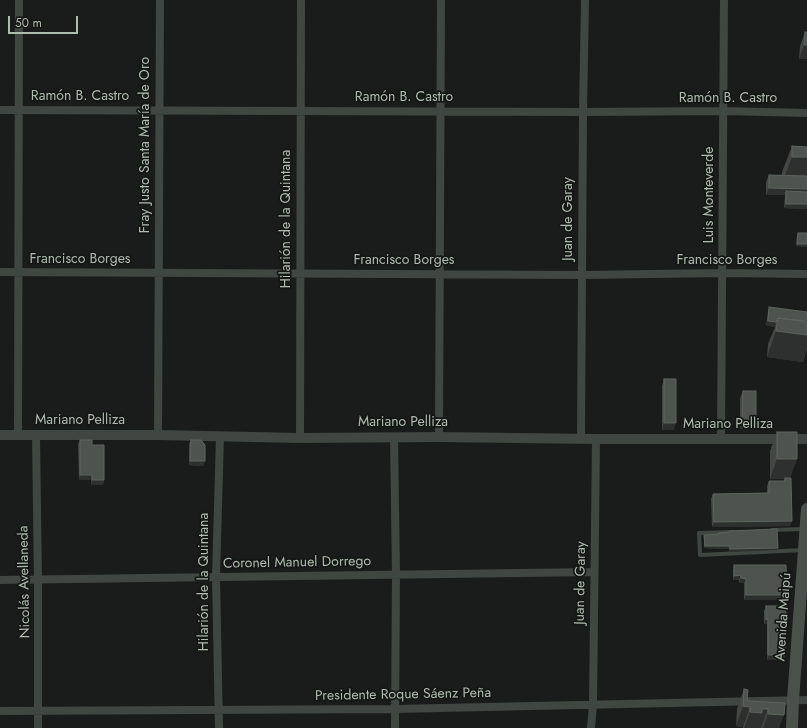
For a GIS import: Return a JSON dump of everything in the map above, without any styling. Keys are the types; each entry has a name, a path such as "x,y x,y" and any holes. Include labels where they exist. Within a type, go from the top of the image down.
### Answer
{"main road":[{"name":"Avenida Maipú","path":"792,728 807,509"}],"street":[{"path":"18,435 19,0"},
{"name":"Fray Justo Santa María de Oro","path":"158,435 160,0"},
{"name":"Hilarión de la Quintana","path":"300,438 301,0"},
{"path":"439,437 440,0"},
{"name":"Juan de Garay","path":"581,438 585,0"},
{"name":"Luis Monteverde","path":"721,439 724,0"},
{"name":"Ramón B. Castro","path":"0,110 807,112"},
{"name":"Francisco Borges","path":"0,272 582,275 723,273 807,274"},
{"name":"Mariano Pelliza","path":"0,435 158,435 300,438 807,438"},
{"name":"Nicolás Avellaneda","path":"36,435 38,728"},
{"name":"Hilarión de la Quintana","path":"219,728 216,577 220,436"},
{"path":"394,437 396,575 395,728"},
{"name":"Juan de Garay","path":"591,728 593,704 596,439"},
{"name":"Coronel Manuel Dorrego","path":"0,580 38,581 594,572"},
{"name":"Presidente Roque Sáenz Peña","path":"0,711 395,709 807,700"}],"lane":[{"path":"768,530 806,529"},
{"path":"737,532 699,533 700,555 804,550"}],"building":[{"path":"805,32 807,32 807,45 804,45"},
{"path":"792,146 807,147 807,157 792,157"},
{"path":"769,175 807,176 807,189 769,188"},
{"path":"786,191 807,192 807,204 786,204"},
{"path":"798,233 807,233 807,244 797,244"},
{"path":"769,307 807,312 806,321 778,318 776,322 768,321"},
{"path":"778,318 807,322 807,335 776,331"},
{"path":"664,379 676,379 676,423 664,423"},
{"path":"743,391 756,391 756,422 742,421"},
{"path":"777,432 797,432 797,459 777,459"},
{"path":"80,440 92,440 92,445 104,445 104,480 92,480 92,475 80,475"},
{"path":"191,440 201,440 205,445 205,461 190,461"},
{"path":"785,478 791,478 792,521 714,522 713,494 769,493 769,481 785,481"},
{"path":"777,529 778,548 730,549 730,546 705,546 704,535 719,534 729,531"},
{"path":"734,565 786,565 787,595 746,595 746,579 741,578 741,575 734,576"},
{"path":"766,606 786,606 785,655 768,655 768,620 766,619"},
{"path":"744,689 748,690 747,701 785,703 784,715 768,714 768,709 762,709 762,713 750,712 750,707 743,706"}]}
